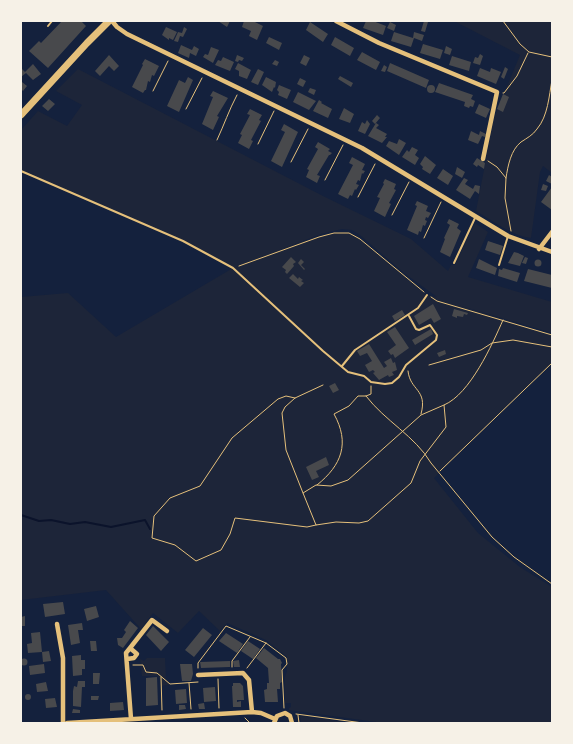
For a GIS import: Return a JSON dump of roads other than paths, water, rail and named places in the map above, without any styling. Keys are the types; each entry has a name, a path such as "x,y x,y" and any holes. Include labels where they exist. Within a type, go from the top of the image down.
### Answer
{"main road":[{"path":"21,115 88,42 111,21"}],"street":[{"path":"111,21 116,27 127,34 379,157 475,218 510,237 539,249 552,252"},
{"path":"336,21 379,43 497,92 483,158"},
{"path":"539,249 552,232"},
{"path":"131,719 126,653 152,620 167,631"},
{"path":"57,624 63,658 65,723 252,712 261,713 274,721 280,714 285,713 290,716 292,723"},
{"path":"126,659 134,658 137,654 130,648"},
{"path":"198,675 244,673 249,680 252,712"}],"lane":[{"path":"48,26 52,21"},
{"path":"21,171 183,241 233,268 348,372 364,376 371,382 392,383 399,377 406,366 436,340 437,335 430,325 419,330 416,329 409,316"},
{"path":"454,263 475,218"},
{"path":"499,265 510,237"},
{"path":"342,366 355,350 409,316 418,308 427,295"}],"waterway":[{"path":"21,515 39,521 51,520 70,524 85,522 111,527 145,520 150,529"}]}
